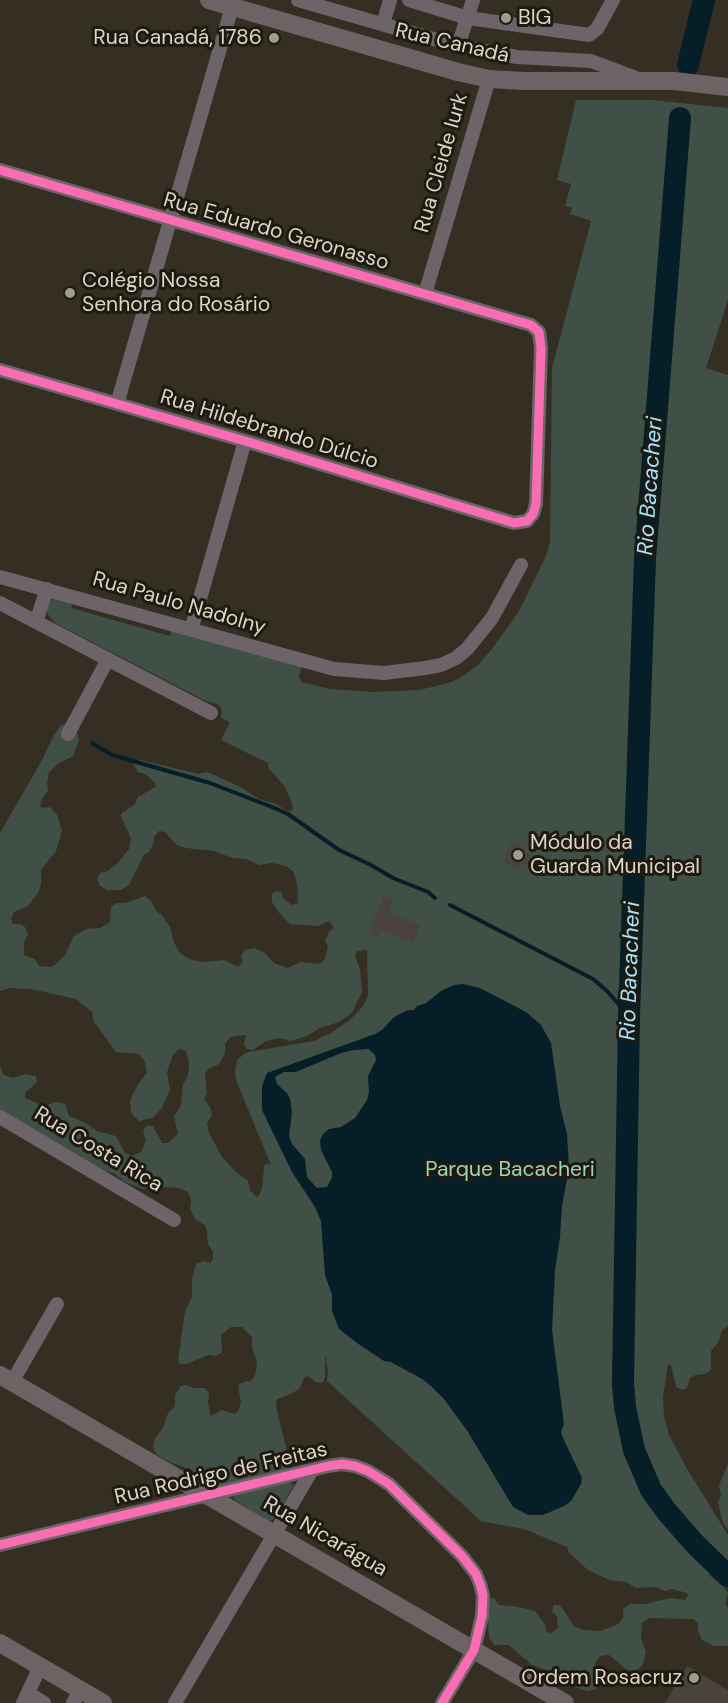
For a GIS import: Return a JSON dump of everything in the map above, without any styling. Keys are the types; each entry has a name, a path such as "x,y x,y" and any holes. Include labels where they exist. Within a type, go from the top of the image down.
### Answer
{"main road":[{"name":"Rua Canadá","path":"208,0 489,79 696,82 728,87"},
{"name":"Rua Nicarágua","path":"6,1378 565,1703"},
{"path":"0,1643 40,1667 77,1696 103,1703"}],"street":[{"path":"298,0 458,46 517,57 591,61 641,81"},
{"path":"383,24 390,0"},
{"path":"409,0 468,18 589,35 597,29 613,0"},
{"path":"458,46 473,0"},
{"path":"117,404 232,7"},
{"name":"Rua Cleide Iurk","path":"425,294 489,79"},
{"name":"Rua Eduardo Geronasso","path":"0,170 531,325 539,332 541,348 537,486 533,514 528,521"},
{"name":"Rua Hildebrando Dúlcio","path":"0,370 245,441 514,523 528,521"},
{"path":"191,630 245,441"},
{"name":"Rua Paulo Nadolny","path":"0,577 346,672 384,673 441,665 456,658 467,649 486,626 521,566"},
{"path":"36,622 47,589"},
{"path":"0,603 211,713"},
{"path":"68,734 108,659"},
{"name":"Rua Costa Rica","path":"0,1117 174,1220"},
{"path":"6,1378 57,1304"},
{"name":"Rua Rodrigo de Freitas","path":"0,1545 312,1470 342,1464 355,1466 380,1478 462,1556 476,1574 483,1595 483,1616 474,1650 442,1703"},
{"path":"175,1703 312,1470"},
{"path":"40,1667 25,1698 44,1703"}],"green space":[{"name":"Parque Bacacheri","path":"576,100 653,100 728,108 728,300 706,368 728,375 728,1326 722,1330 719,1341 711,1351 711,1370 690,1378 687,1388 682,1390 676,1387 671,1365 668,1364 663,1397 664,1416 669,1435 728,1535 728,1584 725,1586 712,1574 709,1575 728,1593 725,1603 728,1608 728,1646 714,1646 702,1640 698,1631 698,1623 693,1619 649,1618 642,1623 641,1638 646,1652 643,1664 637,1671 627,1670 609,1655 600,1656 595,1663 599,1680 596,1689 587,1691 572,1686 563,1676 532,1665 509,1645 494,1645 489,1637 487,1604 489,1598 494,1598 499,1605 535,1611 544,1623 547,1632 551,1633 558,1628 557,1617 552,1611 554,1605 560,1605 574,1626 584,1630 601,1631 618,1624 623,1618 623,1609 630,1604 645,1604 671,1598 685,1600 687,1593 672,1589 665,1591 656,1587 636,1588 626,1582 609,1580 588,1570 569,1553 567,1547 524,1529 481,1521 327,1381 325,1354 323,1382 317,1383 308,1376 304,1378 300,1388 277,1399 276,1406 290,1464 288,1469 214,1490 200,1485 199,1479 192,1470 167,1461 156,1454 153,1447 155,1438 163,1428 168,1413 175,1406 175,1395 181,1386 205,1388 209,1393 208,1403 211,1416 222,1410 234,1414 238,1412 241,1403 238,1385 246,1381 250,1382 255,1376 257,1362 252,1348 252,1337 242,1327 231,1327 221,1335 222,1352 216,1356 208,1355 187,1364 180,1364 178,1361 185,1311 192,1297 192,1278 196,1264 204,1261 210,1263 213,1259 205,1225 196,1220 190,1209 191,1200 188,1192 179,1188 143,1189 125,1182 114,1173 103,1171 0,1112 0,1067 4,1075 13,1078 25,1074 36,1076 37,1082 25,1093 25,1098 44,1106 56,1102 65,1104 69,1116 86,1123 97,1131 116,1136 125,1153 132,1156 141,1152 146,1140 143,1131 146,1126 153,1126 162,1143 168,1143 178,1134 174,1116 181,1106 183,1084 188,1076 189,1063 186,1051 179,1049 173,1055 167,1072 170,1090 162,1108 152,1118 139,1121 131,1113 130,1100 147,1073 145,1062 139,1054 116,1052 94,1022 92,1012 76,999 31,989 10,988 0,991 0,833 61,725 70,722 76,727 79,741 73,756 59,763 49,772 48,791 40,806 50,807 57,815 62,831 56,851 41,870 41,884 38,893 28,906 14,912 11,919 13,924 21,924 25,927 28,934 24,943 24,955 35,959 39,966 51,967 65,955 74,936 86,929 100,928 110,922 111,907 117,903 125,903 145,896 170,927 174,943 181,954 192,960 205,962 224,960 238,967 243,962 241,956 245,950 254,948 265,953 274,963 287,968 301,962 319,964 325,959 328,946 325,941 329,932 334,928 329,921 318,926 290,924 280,914 272,902 272,894 275,891 281,892 284,899 292,905 298,903 297,883 293,871 286,866 272,863 259,865 246,859 233,858 214,851 186,848 177,845 165,832 159,831 154,837 153,845 144,855 129,885 121,890 107,890 100,886 97,879 100,873 108,871 118,863 129,849 131,838 121,814 135,804 138,797 157,786 146,774 138,772 133,763 134,760 198,774 206,772 212,774 289,812 293,809 292,803 285,787 268,767 268,763 221,740 230,722 221,718 222,710 218,704 206,701 55,623 47,613 49,602 53,599 73,599 71,608 170,636 173,627 302,665 299,676 301,682 330,689 373,692 419,690 449,683 478,665 518,613 546,556 550,542 552,368 591,221 570,214 572,208 565,206 571,184 557,180","holes":["367,950 368,995 363,1006 351,1019 331,1033 314,1041 248,1052 237,1060 236,1080 271,1165 268,1163 264,1166 262,1188 259,1196 256,1197 250,1190 248,1181 222,1157 209,1133 207,1123 212,1115 204,1099 207,1093 205,1076 207,1070 219,1064 225,1053 225,1044 230,1037 246,1035 244,1044 247,1049 253,1050 266,1041 280,1038 291,1041 307,1036 320,1028 339,1022 352,1013 362,992 360,969 355,956 357,951"]},
{"path":"728,1464 728,1530 723,1523 718,1502 721,1495 719,1485"},
{"path":"290,1482 294,1485 275,1518 269,1522 234,1499 233,1496 237,1493"}],"water":[{"path":"463,984 480,988 526,1012 541,1025 551,1043 560,1106 567,1134 569,1168 562,1206 555,1271 552,1330 564,1424 561,1432 582,1478 571,1501 543,1515 528,1515 513,1507 468,1432 444,1399 432,1387 391,1362 384,1361 339,1329 332,1311 332,1295 325,1275 321,1221 315,1207 292,1172 262,1110 262,1086 267,1073 375,1034 394,1017 408,1010 414,1010 441,991","holes":["369,1049 375,1055 376,1060 368,1076 367,1100 355,1118 341,1127 329,1129 320,1140 321,1150 332,1172 332,1177 327,1187 317,1188 307,1177 305,1159 292,1144 289,1136 292,1112 290,1099 277,1084 275,1077 284,1072 296,1072 341,1053 354,1050"]}],"building":[{"name":"Módulo da Guarda Municipal","path":"512,843 526,849 525,852 531,855 526,866 521,863 518,868 504,863"},
{"path":"384,896 393,900 389,912 420,925 413,943 381,930 378,937 368,933"},
{"name":"Ordem Rosacruz","path":"687,1666 728,1690 728,1703 665,1703"}],"waterway":[{"name":"Rio Bacacheri","path":"688,65 704,0"},
{"name":"Rio Bacacheri","path":"680,118 645,559 629,1016 623,1384 625,1407 634,1450 651,1490 695,1544 728,1576"},
{"path":"92,743 112,755 210,783 288,814 339,850 393,878 428,892 435,898"},
{"path":"450,905 593,979 629,1016"}],"cycle path":[{"path":"0,170 531,325 539,332 541,348 536,504 533,514 527,521 514,523 245,441 0,370"},
{"path":"0,1545 328,1466 342,1464 355,1466 389,1484 462,1556 476,1574 480,1584 483,1595 482,1616 474,1650 442,1703"}],"place":[{"name":"BIG","path":"506,18"},
{"name":"Rua Canadá, 1786","path":"274,38"},
{"name":"Colégio Nossa Senhora do Rosário","path":"70,293"},
{"name":"Módulo da Guarda Municipal","path":"518,855"},
{"name":"Ordem Rosacruz","path":"694,1678"}]}
